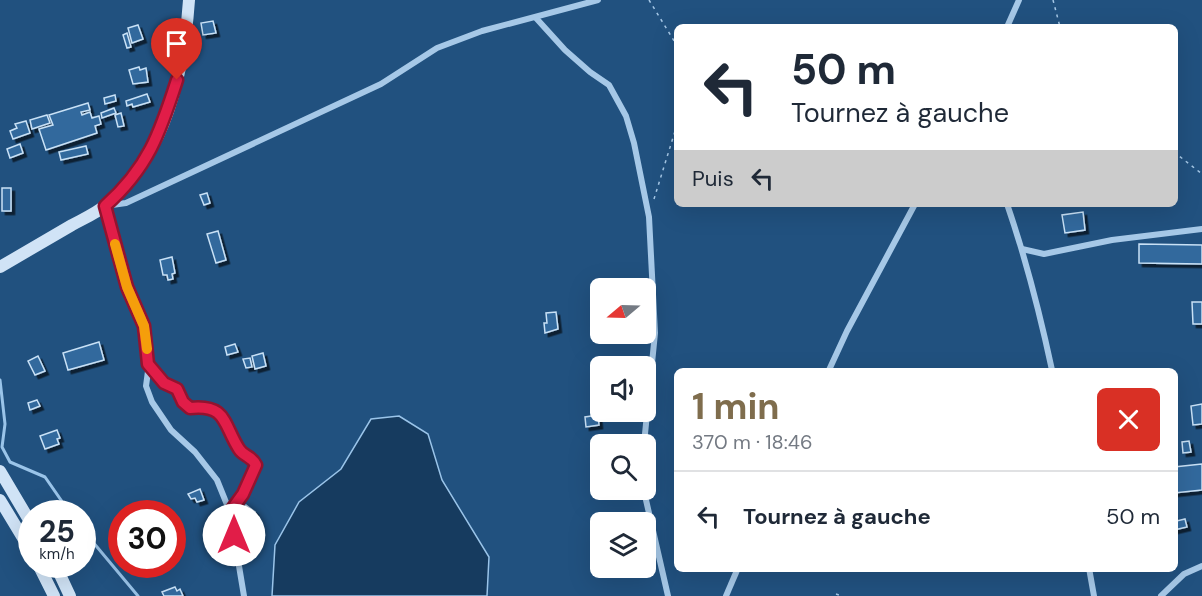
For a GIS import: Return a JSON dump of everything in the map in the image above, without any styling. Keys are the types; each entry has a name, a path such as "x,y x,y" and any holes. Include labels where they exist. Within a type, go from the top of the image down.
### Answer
{"street":[{"path":"0,267 105,206 136,174 150,152 164,120 177,80 189,0"},
{"path":"105,206 126,203 381,84 437,48 482,31 598,0"},
{"path":"1008,24 1019,0"},
{"path":"536,18 565,50 609,85 626,116 634,143 649,218 655,333 645,434"},
{"path":"105,206 127,287 144,326 148,364 146,386 152,402 171,430 195,452 217,480 230,512 244,596"},
{"path":"830,368 847,331 913,207"},
{"path":"1008,207 1042,320 1052,368"},
{"path":"1022,249 1044,254 1112,240 1202,229"},
{"path":"148,364 164,383 177,389 183,402 190,408 206,406 216,410 228,426 239,450 252,457 256,465 252,476 230,512"},
{"path":"0,471 18,501"},
{"path":"0,500 18,530"},
{"path":"646,500 668,596"},
{"path":"1161,596 1184,574 1202,566"},
{"path":"726,596 736,572"},
{"path":"1090,572 1094,596"},
{"path":"45,578 54,596"},
{"path":"62,578 70,596"}],"path":[{"path":"649,0 674,41"},
{"path":"1053,0 1059,24"},
{"path":"649,218 674,135"},
{"path":"1178,155 1202,174"},
{"path":"836,594 842,596"}],"water":[{"path":"399,416 428,434 442,480 489,557 487,596 272,596 275,545 299,502 341,469 371,419"}],"building":[{"path":"213,21 216,33 203,35 201,23"},
{"path":"138,25 143,39 132,43 128,28"},
{"path":"127,33 131,47 127,48 123,35"},
{"path":"139,67 140,70 146,68 148,82 133,84 129,70"},
{"path":"147,94 150,102 133,107 132,104 127,106 126,101"},
{"path":"115,95 116,101 105,104 104,98"},
{"path":"88,103 90,110 81,112 82,115 90,112 92,118 99,116 101,124 95,126 97,133 46,150 39,129 53,125 49,115"},
{"path":"114,108 116,113 102,118 101,113"},
{"path":"121,113 124,126 118,127 115,115"},
{"path":"47,115 50,123 32,129 30,120"},
{"path":"26,121 30,133 13,139 10,131 17,128 15,124"},
{"path":"20,144 23,153 10,158 7,149"},
{"path":"86,146 88,154 61,160 59,152"},
{"path":"2,188 11,188 11,211 2,211"},
{"path":"207,193 210,203 204,205 200,195"},
{"path":"1083,212 1085,230 1065,233 1062,215"},
{"path":"218,231 226,260 216,263 207,234"},
{"path":"1139,244 1202,245 1202,264 1139,263"},
{"path":"172,257 175,273 172,274 173,279 168,280 167,275 163,275 160,260"},
{"path":"1192,302 1202,302 1202,324 1193,324"},
{"path":"556,312 558,329 545,333 546,313"},
{"path":"99,342 104,360 68,370 63,353"},
{"path":"235,344 238,352 227,355 225,347"},
{"path":"263,353 266,366 255,369 252,356"},
{"path":"38,356 45,371 35,375 28,361"},
{"path":"250,358 252,367 246,368 243,359"},
{"path":"37,400 40,406 30,410 28,403"},
{"path":"1202,404 1202,424 1193,425 1191,406"},
{"path":"590,416 590,422 599,422 599,425 586,427 585,417"},
{"path":"57,430 60,438 57,439 59,444 45,449 40,436"},
{"path":"1189,441 1191,452 1183,453 1182,442"},
{"path":"1202,464 1202,490 1178,493 1178,467"},
{"path":"200,489 204,500 197,502 195,498 191,499 188,494"},
{"path":"246,505 255,512 248,521 239,515"},
{"path":"1185,519 1187,527 1178,529 1178,521"},
{"path":"175,587 177,591 180,589 183,596 164,596 162,592"}],"waterway":[{"path":"0,380 5,424 2,447 10,462 45,477 61,500"},
{"path":"96,546 138,596"}],"slow traffic":[{"path":"115,244 127,287 144,326 147,349"}],"route":[{"path":"177,80 164,120 150,152 136,174 105,206 127,287 144,326 148,364 164,383 177,389 183,402 190,408 206,406 216,410 228,426 239,450 252,457 256,465 243,494 230,512 234,535"}]}
